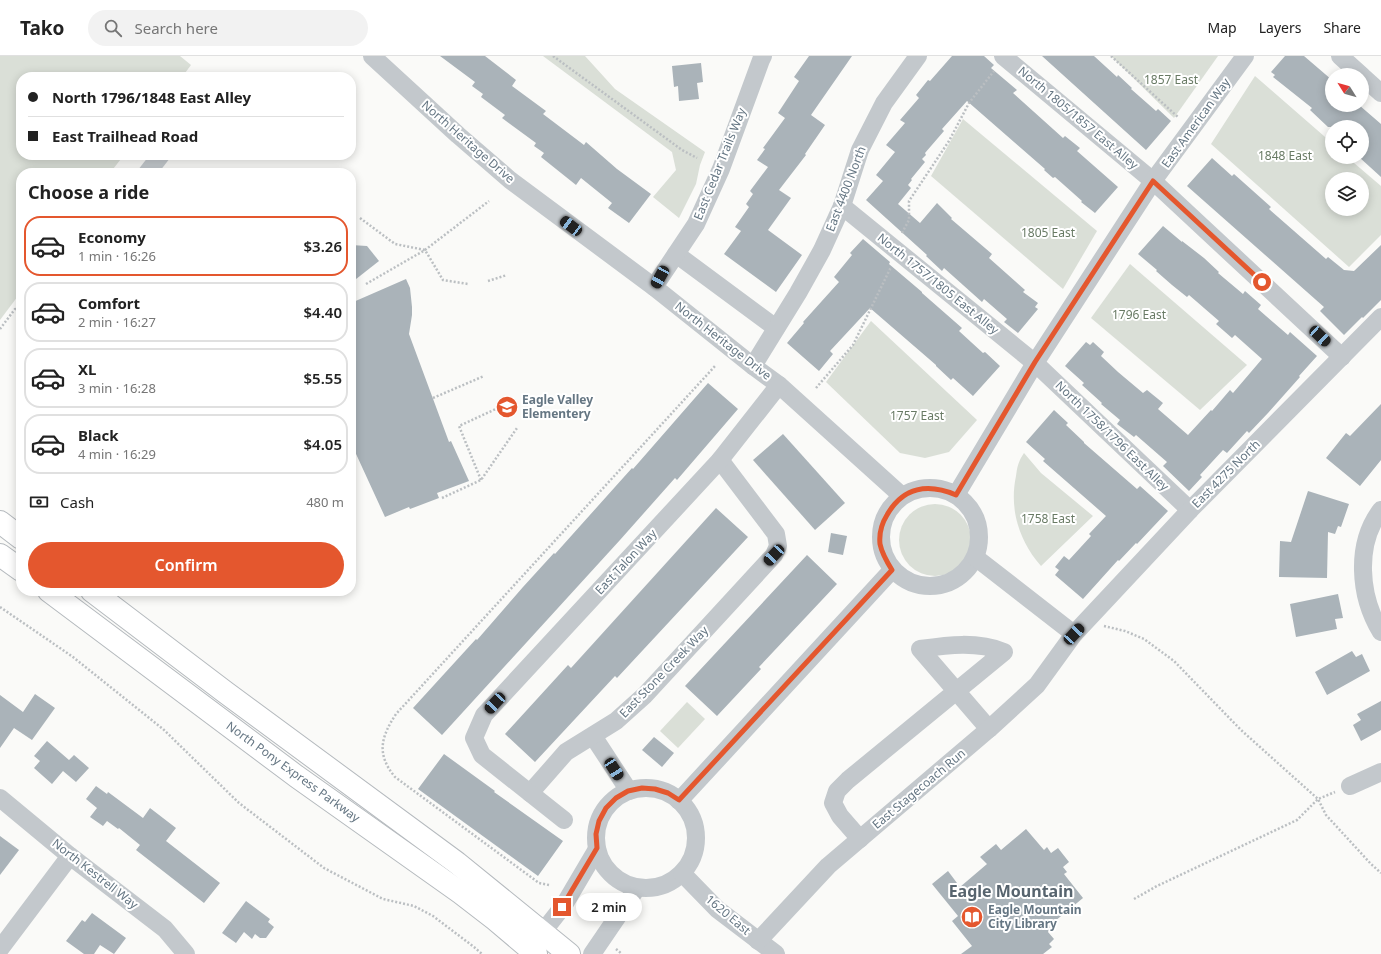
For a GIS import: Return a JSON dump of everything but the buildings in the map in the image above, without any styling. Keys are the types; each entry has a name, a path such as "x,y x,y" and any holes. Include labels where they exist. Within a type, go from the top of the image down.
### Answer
{"main road":[{"path":"0,522 16,534"},
{"path":"0,555 16,566"},
{"name":"North Pony Express Parkway","path":"56,596 296,776 461,893 496,920 534,946 569,954"},
{"name":"North Pony Express Parkway","path":"99,596 225,692 457,863 534,946"}],"street":[{"name":"North Heritage Drive","path":"372,56 458,135 510,180 654,288 779,385 902,496"},
{"name":"East 4400 North","path":"753,366 822,250 842,206 860,150 884,103 918,56"},
{"name":"East American Way","path":"956,495 1035,362 1153,181 1245,56"},
{"path":"1340,56 1354,68"},
{"name":"East Cedar Trails Way","path":"654,288 696,224 721,169 760,57"},
{"name":"North 1805/1857 East Alley","path":"999,63 1153,181 1342,357"},
{"path":"1369,81 1381,92"},
{"path":"151,168 157,160"},
{"name":"North 1757/1805 East Alley","path":"842,206 1035,362"},
{"path":"676,254 776,328"},
{"name":"East 4275 North","path":"1074,634 1190,510 1381,317"},
{"name":"North 1758/1796 East Alley","path":"1035,362 1190,510"},
{"name":"East Talon Way","path":"530,793 482,755 474,738 484,715 720,460 779,385"},
{"name":"East Stone Creek Way","path":"530,793 566,752 616,721 645,695 774,555 778,546 776,534 720,460"},
{"path":"931,488 943,489 956,495 966,504 978,525 979,545 975,557 969,567 960,576 948,584 932,587 919,586 905,581 892,570 884,556 880,544 882,523 892,505 902,496 915,490 931,488"},
{"path":"1381,510 1373,520 1368,534 1364,552 1362,574 1374,620 1381,632"},
{"path":"975,557 1074,634"},
{"path":"679,800 892,570"},
{"name":"East Stagecoach Run","path":"758,941 828,866 989,729 1037,685 1074,634"},
{"path":"860,839 840,816 833,803 836,790 956,692 989,729"},
{"path":"593,736 628,791"},
{"path":"1350,786 1381,772"},
{"path":"642,788 655,789 668,793 679,800 689,813 695,828 696,844 691,860 682,873 672,881 661,886 649,888 637,888 623,883 611,874 602,862 597,848 596,834 599,821 606,808 616,798 628,791 642,788"},
{"path":"530,793 564,820"},
{"name":"North Kestrell Way","path":"0,798 70,856 165,929 186,954"},
{"path":"534,946 564,905 597,848"},
{"path":"0,949 70,856"},
{"name":"1620 East","path":"682,873 717,909 776,954"},
{"path":"592,954 637,888"}],"path":[{"path":"553,56 675,145 697,158"},
{"path":"1113,57 1181,121"},
{"path":"899,239 908,220 909,201 949,141 969,103 999,63"},
{"path":"366,284 425,250 489,201"},
{"path":"360,218 395,244 425,250 443,280 468,284"},
{"path":"816,388 853,346 892,266"},
{"path":"488,281 506,275"},
{"path":"0,328 16,309"},
{"path":"549,885 539,883 394,777 388,769 382,742 388,726 396,714 716,365"},
{"path":"433,398 484,376"},
{"path":"481,480 459,426 498,408"},
{"path":"442,498 481,480 517,428"},
{"path":"0,607 73,657 163,729 239,803 324,868 383,898 414,906 432,916 482,954"},
{"path":"1104,626 1125,631 1144,640 1174,661 1241,730 1318,799 1326,815 1381,873"},
{"path":"1134,899 1157,886 1297,820 1318,799 1350,786"},
{"path":"616,949 622,954"}],"green space":[{"path":"0,56 180,56 191,65 186,72 16,72 16,160 120,160 114,168 16,168 16,299 0,320"},
{"path":"543,56 585,56 615,89 705,152 700,165 696,184 679,218 653,197 676,170 672,152"},
{"name":"1857 East","path":"1111,56 1218,56 1174,118"},
{"name":"1848 East","path":"1255,76 1325,137 1325,164 1355,164 1365,172 1325,172 1325,216 1369,216 1369,176 1381,186 1381,235 1349,267 1211,144"},
{"name":"1805 East","path":"963,119 1097,231 1063,289 931,176"},
{"name":"1796 East","path":"1130,264 1247,365 1200,410 1091,318"},
{"name":"1757 East","path":"871,321 977,420 949,452 925,458 900,453 826,382"},
{"name":"1758 East","path":"1024,453 1041,473 1093,516 1041,566 1027,546 1015,512 1014,488 1016,473"},
{"path":"928,504 942,504 961,514 971,533 971,547 961,566 942,576 928,576 909,566 899,547 899,533 909,514"},
{"path":"687,702 705,719 678,748 660,731"}],"place":[{"name":"Eagle Valley Elementery","path":"507,407"},
{"name":"Eagle Mountain City Library","path":"972,917"}],"district":[{"name":"Eagle Mountain","path":"1011,891"}],"route":[{"path":"562,907 597,848 596,834 599,821 606,808 616,798 628,791 642,788 655,789 668,793 679,800 892,570 884,556 880,544 882,523 892,505 902,496 915,490 931,488 943,489 956,495 1035,362 1153,181 1262,282"}]}
